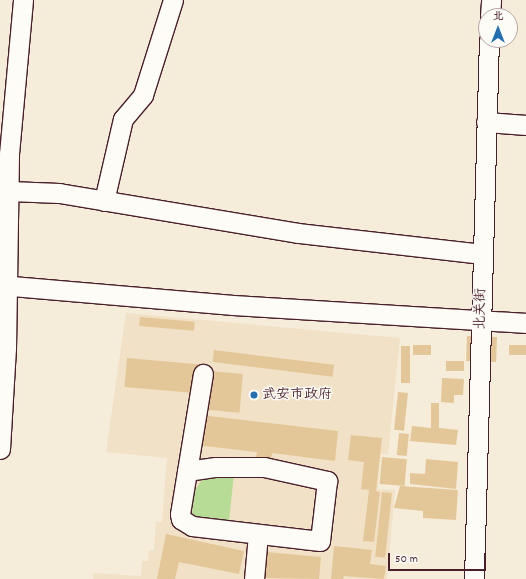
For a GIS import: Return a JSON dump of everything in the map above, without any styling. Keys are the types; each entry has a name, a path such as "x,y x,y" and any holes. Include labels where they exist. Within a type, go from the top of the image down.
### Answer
{"street":[{"path":"0,449 6,348 2,285 9,191 9,154 24,0"},
{"path":"104,201 124,119 143,95 173,0"},
{"name":"北关街","path":"474,579 489,48"},
{"path":"486,122 526,125"},
{"path":"9,191 59,193 298,233 482,254"},
{"path":"2,285 233,305 481,319 526,323"},
{"path":"187,471 216,467 264,467 327,481 320,541 192,526 181,519 187,471 203,374"},
{"path":"254,579 258,534"}],"shaded area":[{"name":"武安市政府","path":"126,313 400,338 388,454 381,454 378,489 395,490 387,579 93,579 94,573 141,576 142,561 148,561 149,550 154,550 156,522 162,522 167,458 106,452"}],"green space":[{"path":"234,474 229,521 196,518 192,515 194,491 202,480 207,476"}],"building":[{"path":"140,317 195,322 194,331 139,326"},
{"path":"467,336 497,337 496,362 466,361"},
{"path":"413,345 431,345 431,355 413,355"},
{"path":"509,345 526,345 526,355 509,355"},
{"path":"401,346 410,346 410,383 401,383"},
{"path":"214,350 334,365 333,377 213,362"},
{"path":"127,358 198,364 195,393 124,387"},
{"path":"446,361 464,361 464,371 446,371"},
{"path":"210,371 243,374 239,413 207,410"},
{"path":"442,378 464,379 463,395 454,395 454,403 441,402"},
{"path":"398,392 408,393 404,431 394,430"},
{"path":"431,403 439,403 439,428 458,430 456,445 410,441 412,426 431,428"},
{"path":"200,415 338,431 335,461 272,453 271,460 256,458 257,452 197,445"},
{"path":"399,433 409,434 407,456 397,455"},
{"path":"351,435 382,438 376,491 380,492 374,542 363,541 369,490 361,489 364,462 348,460"},
{"path":"382,457 407,459 405,486 380,484"},
{"path":"426,459 458,462 456,489 410,484 410,473 425,474"},
{"path":"400,486 458,490 456,520 423,518 423,511 394,508"},
{"path":"382,492 392,493 385,558 375,557"},
{"path":"166,534 244,551 239,574 179,562 175,579 157,579"},
{"path":"334,546 372,550 370,564 386,566 384,579 344,576 343,579 331,579"},
{"path":"267,552 321,557 319,579 263,578"}],"place":[{"name":"武安市政府","path":"254,395"}]}
